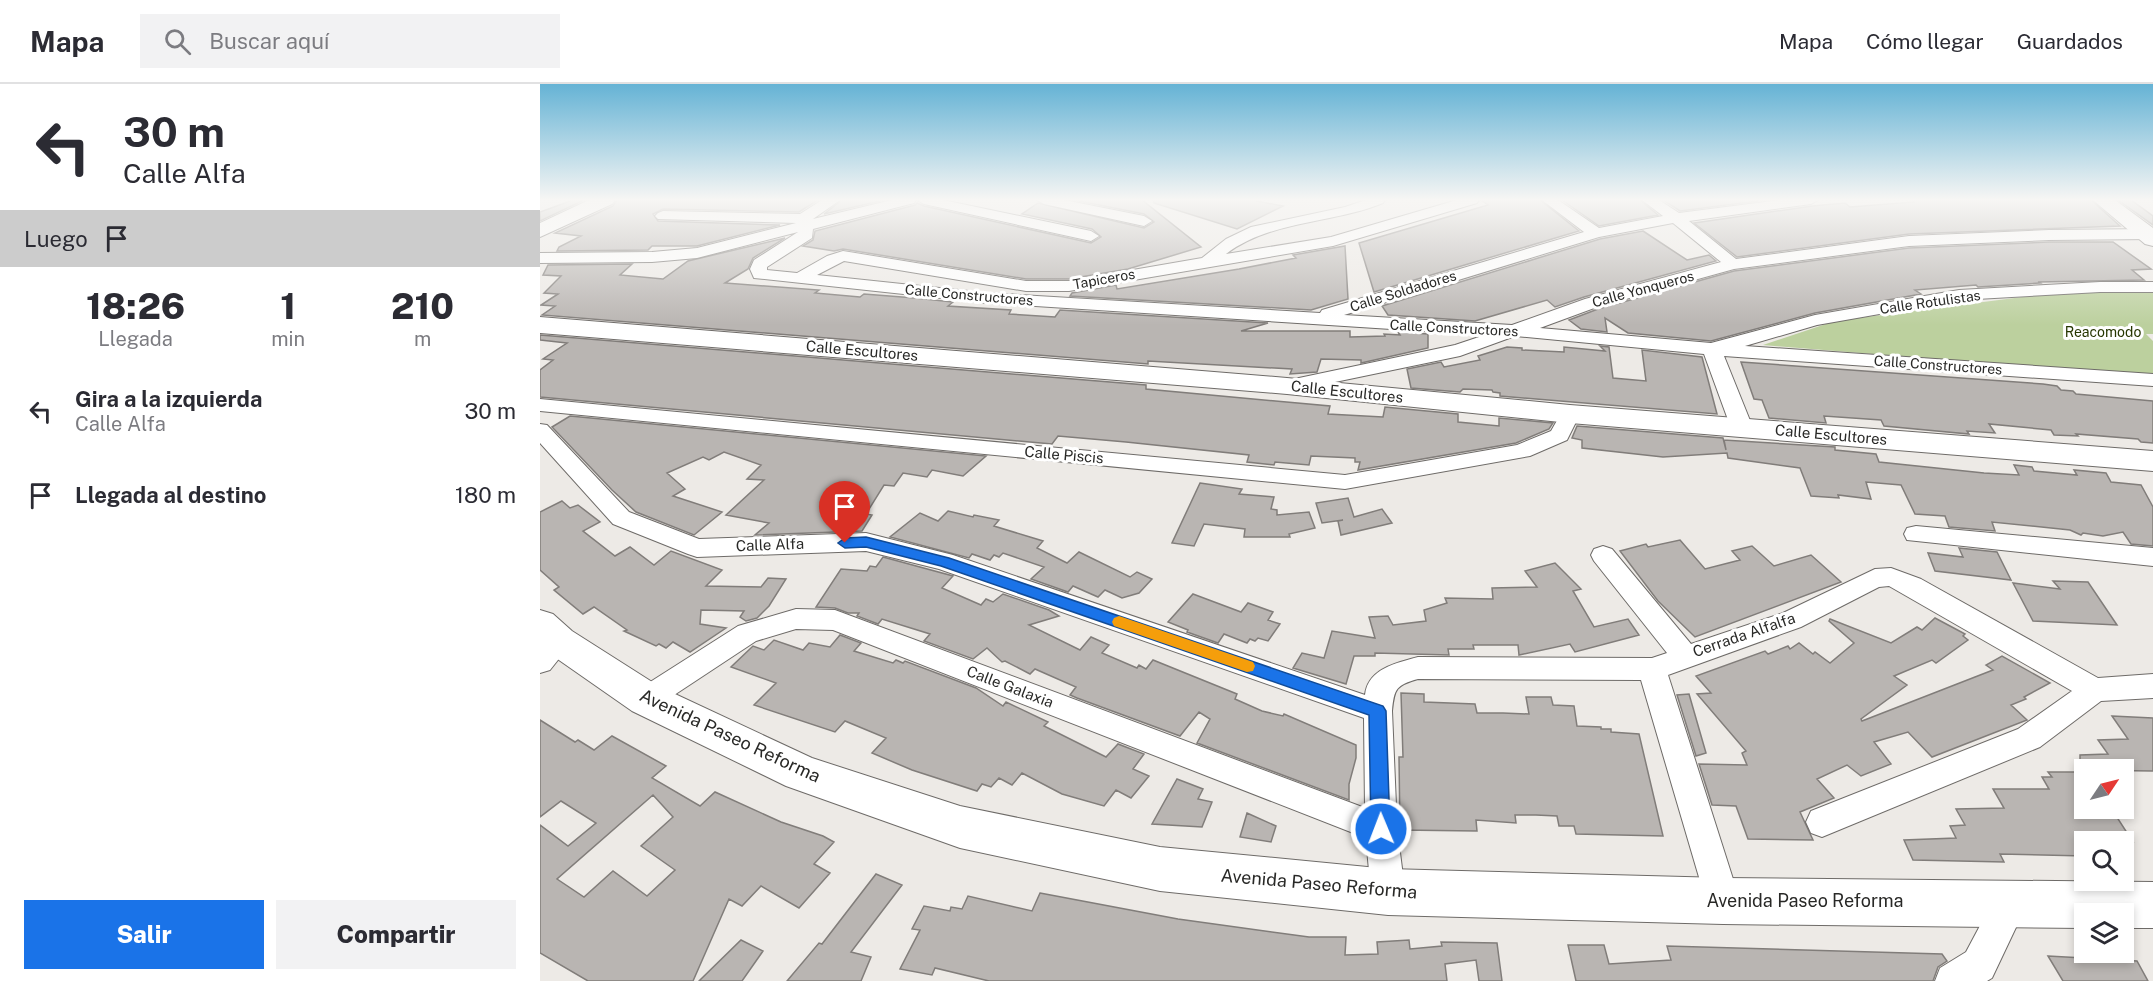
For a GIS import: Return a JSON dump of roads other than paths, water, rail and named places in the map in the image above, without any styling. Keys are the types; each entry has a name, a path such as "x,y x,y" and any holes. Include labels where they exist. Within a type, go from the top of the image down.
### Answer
{"street":[{"path":"540,258 697,253 737,242"},
{"name":"Calle Constructores","path":"796,242 760,264 758,269 760,274 987,298 1516,331 1712,349 2153,380"},
{"path":"1206,262 1231,242"},
{"name":"Tapiceros","path":"798,279 833,259 843,256 1026,286 1069,286 1329,242"},
{"name":"Calle Soldadores","path":"1312,319 1567,242"},
{"path":"1706,242 1733,264"},
{"name":"Calle Yonqueros","path":"1287,386 1460,350 1591,303 1733,264 1902,242"},
{"path":"987,298 1003,282"},
{"name":"Calle Rotulistas","path":"1712,349 1815,320 1959,296 2100,287 2153,287"},
{"name":"Calle Escultores","path":"540,325 1287,386 1570,414 2153,461"},
{"path":"1444,327 1460,350"},
{"path":"1712,349 1742,428"},
{"name":"Calle Piscis","path":"540,405 1345,482 1522,451 1559,435 1570,414"},
{"name":"Calle Alfa","path":"540,430 621,518 697,548 866,542 944,561 1378,711"},
{"path":"1916,534 2153,557"},
{"path":"1604,555 1684,656"},
{"name":"Cerrada Alfalfa","path":"1378,711 1380,689 1393,675 1418,668 1652,669 1791,620 1875,578 1891,577 1912,586 2095,690"},
{"name":"Calle Galaxia","path":"646,699 747,633 796,619 836,620 1381,829"},
{"name":"Avenida Paseo Reforma","path":"546,642 646,699 801,773 960,827 1160,869 1388,892 1723,901 2153,905"},
{"path":"1652,669 1723,901"},
{"path":"1822,822 2029,738 2095,690 2153,686"},
{"path":"1378,711 1381,829 1388,892"},
{"path":"1953,981 1979,965 2011,902"}],"park label":[{"name":"Reacomodo","path":"2103,332"}]}
